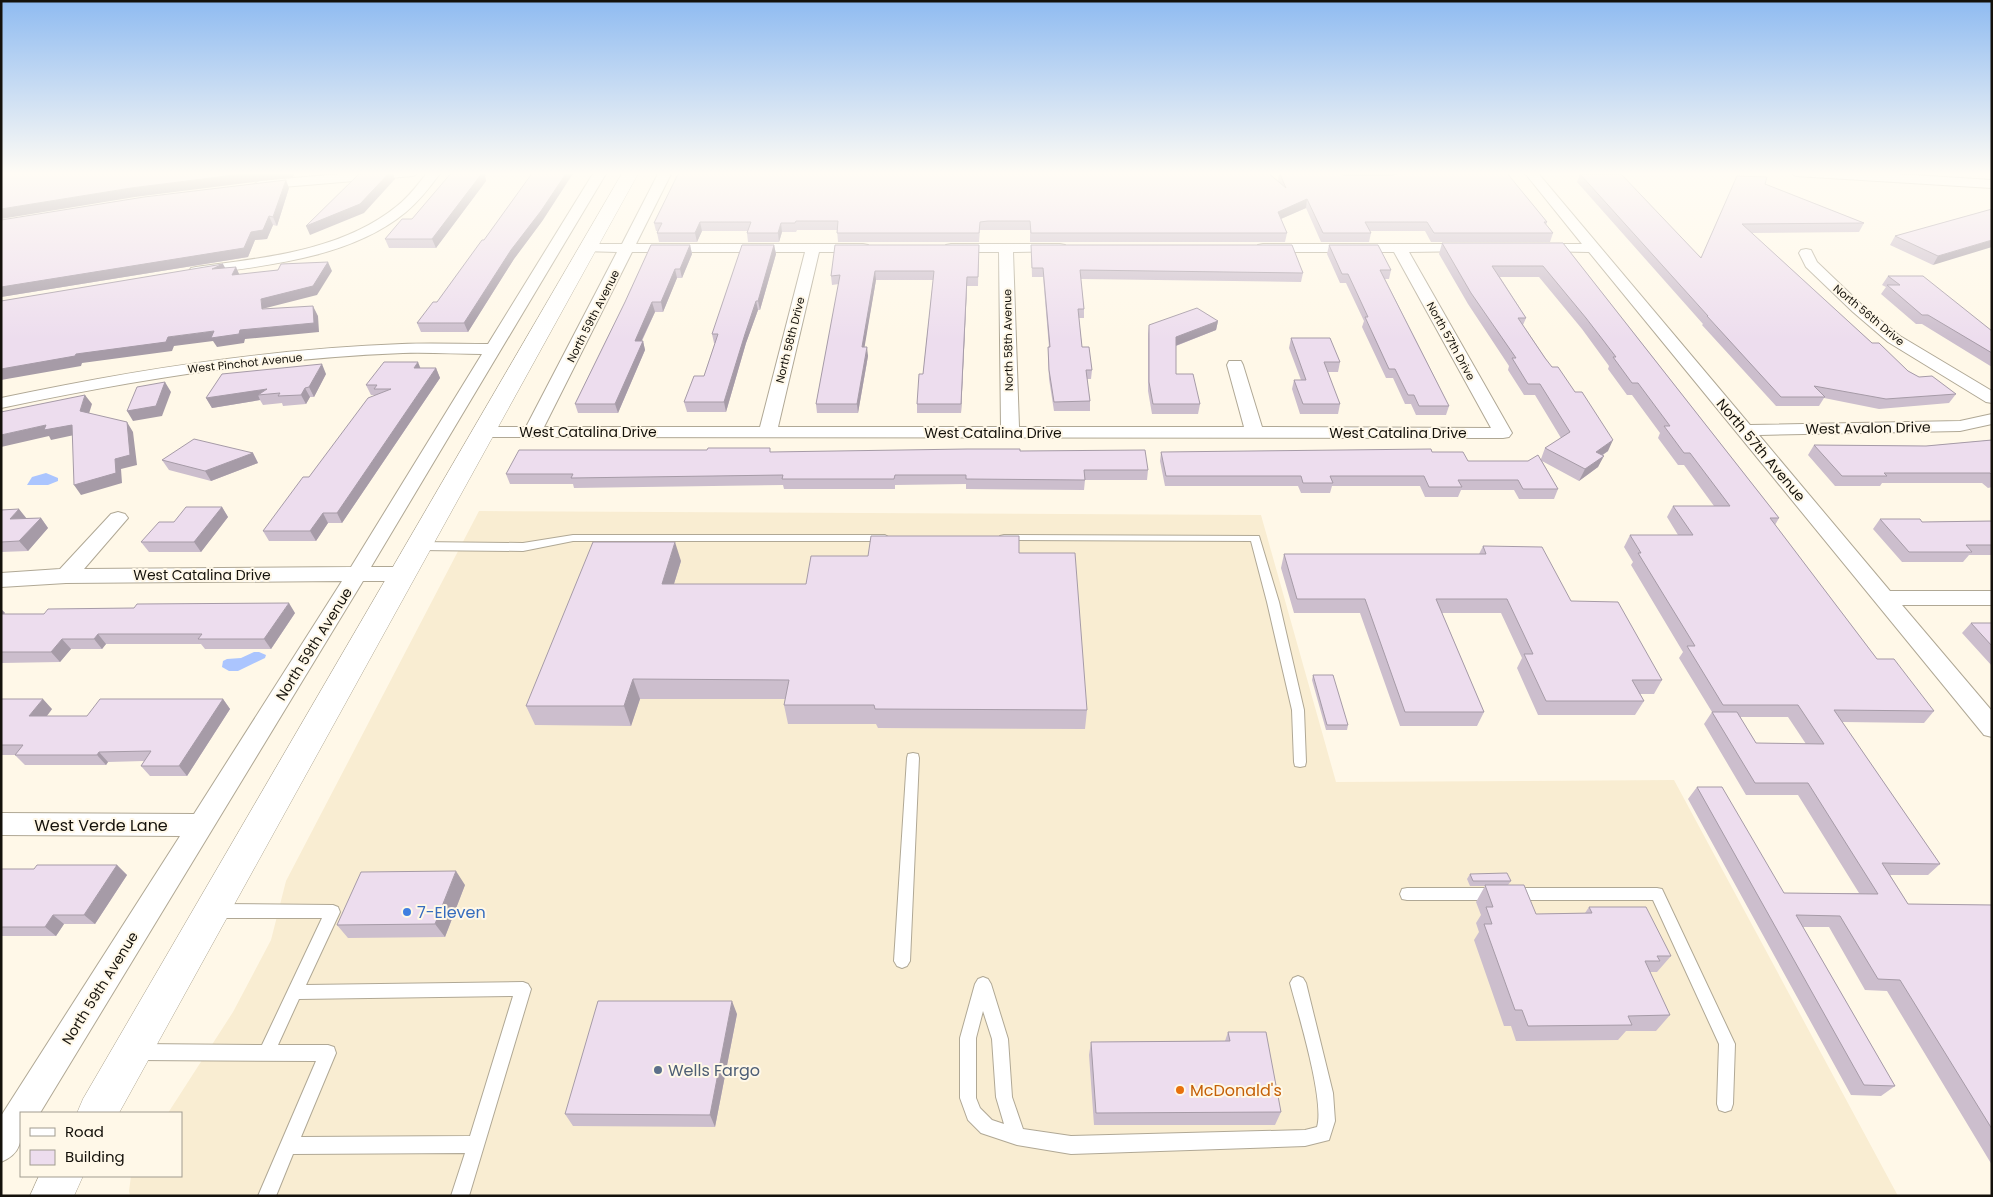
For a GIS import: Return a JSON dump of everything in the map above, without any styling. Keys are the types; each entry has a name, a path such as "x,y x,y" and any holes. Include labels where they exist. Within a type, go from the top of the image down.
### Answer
{"main road":[{"path":"98,1112 598,228"},
{"path":"51,1196 61,1177"}],"street":[{"path":"180,274 348,245 374,228"},
{"name":"North 59th Avenue","path":"22,1112 357,574 566,228"},
{"name":"North 59th Avenue","path":"532,432 638,228"},
{"name":"North 57th Avenue","path":"1576,228 1992,728"},
{"path":"587,248 880,248"},
{"name":"North 58th Drive","path":"768,432 813,248"},
{"path":"938,248 1075,248"},
{"name":"North 58th Avenue","path":"1006,248 1010,433"},
{"path":"1252,248 1486,248"},
{"name":"North 57th Drive","path":"1399,248 1503,433"},
{"path":"1525,248 1593,248"},
{"name":"North 56th Drive","path":"1806,254 1811,264 1858,309 1894,339 1992,398"},
{"name":"West Pinchot Avenue","path":"1,403 143,376 235,362 392,349 492,348"},
{"path":"1235,366 1255,433"},
{"name":"West Avalon Drive","path":"1744,430 1960,426 1992,419"},
{"name":"West Catalina Drive","path":"483,432 1503,433"},
{"path":"66,576 118,518"},
{"name":"West Catalina Drive","path":"1,580 66,576 357,574 410,560"},
{"path":"1884,598 1992,598"},
{"name":"West Verde Lane","path":"1,824 201,825"},
{"name":"North 59th Avenue","path":"1,1146 20,1116"}],"lane":[{"path":"410,560 523,547 573,538 899,538"},
{"path":"988,538 1254,538 1273,602 1298,710 1300,762"},
{"path":"902,961 913,758"},
{"path":"1407,894 1657,894 1727,1044 1725,1104"},
{"path":"212,911 333,912 266,1053"},
{"path":"1017,1137 1004,1097 1000,1039 983,984 968,1038 968,1098 974,1114 987,1127 1017,1137 1071,1145 1305,1138 1323,1134 1327,1121 1325,1093 1298,983"},
{"path":"296,992 523,988 460,1196"},
{"path":"131,1052 328,1054 267,1196"},
{"path":"288,1146 476,1144"}],"shaded area":[{"path":"479,511 1261,515 1336,782 1674,780 1898,1196 130,1196 131,1177 182,1177 182,1112 169,1112 233,1012 271,940 286,881"}],"water":[{"path":"46,473 58,478 58,481 48,485 27,485 32,477"},
{"path":"254,652 266,655 265,658 238,671 229,671 222,667 223,661 227,659 241,658"}],"building":[{"path":"1,228 264,228 263,230 251,232 244,248 1,287"},
{"path":"394,228 440,228 432,239 385,239"},
{"path":"493,228 528,228 511,250 464,323 417,323 433,302 437,302 482,240"},
{"path":"660,228 697,228 695,233 657,233"},
{"path":"749,228 780,228 778,233 747,233"},
{"path":"837,228 979,228 979,233 837,233"},
{"path":"1031,228 1285,228 1287,233 1031,233"},
{"path":"1321,228 1368,228 1371,233 1323,233"},
{"path":"1431,228 1549,228 1553,233 1434,233"},
{"path":"1629,228 1672,228 1701,258 1714,228 1746,228 1872,343 1879,343 1908,371 1919,377 1932,376 1956,394 1886,399 1814,386 1825,397 1781,397"},
{"path":"1924,228 1992,228 1992,240 1938,256 1895,236"},
{"path":"1442,243 1563,243 1779,518 1770,518 1877,659 1894,659 1934,711 1834,710 1940,864 1882,863 1908,904 1992,905 1992,1129 1900,980 1878,979 1840,916 1796,915 1895,1086 1864,1085 1697,787 1722,787 1784,893 1878,894 1808,783 1755,783 1712,712 1737,712 1756,743 1824,744 1798,705 1723,705 1687,646 1695,646 1638,553 1641,553 1630,535 1693,535 1673,506 1730,506 1690,453 1684,453 1664,426 1670,426 1638,383 1632,383 1613,357 1616,357 1543,266 1492,266 1526,318 1518,318 1545,358 1552,367 1558,367 1575,392 1582,392 1613,440 1596,452 1604,456 1585,469 1545,448 1570,432 1540,384 1528,384 1512,358 1516,358 1471,293"},
{"path":"651,245 690,245 680,269 675,269 661,302 652,302 635,341 643,341 615,404 575,404 625,302"},
{"path":"742,245 774,245 758,301 756,301 724,402 684,402 694,376 704,376 718,334 712,334"},
{"path":"835,245 979,245 978,277 967,277 961,404 917,404 919,374 923,374 934,271 875,271 862,347 867,347 857,404 816,404 840,275 831,276"},
{"path":"1031,245 1292,245 1303,273 1080,270 1084,309 1078,309 1082,347 1089,347 1092,370 1086,370 1090,401 1054,402 1049,370 1048,347 1050,347 1043,268 1032,268"},
{"path":"1329,245 1378,245 1391,270 1380,270 1449,406 1419,406 1414,395 1408,395 1395,369 1389,369 1348,274 1342,274"},
{"path":"328,262 313,286 261,299 262,309 313,306 314,323 240,330 239,334 211,338 214,331 168,337 166,342 76,354 75,356 1,369 1,301 223,264 212,269 236,267 232,275 278,270 281,264"},
{"path":"1888,276 1923,276 1992,331 1992,353 1928,315 1922,315 1887,285 1900,285"},
{"path":"1197,308 1218,321 1176,337 1176,374 1193,374 1200,404 1153,404 1149,382 1149,325"},
{"path":"1291,338 1330,338 1340,362 1324,362 1340,404 1303,404 1294,380 1306,380"},
{"path":"384,362 418,362 414,368 436,368 337,513 323,513 310,531 263,531 303,477 309,477 368,398 391,389 374,389 377,385 366,385"},
{"path":"322,364 309,387 305,388 301,395 278,396 280,393 258,395 267,389 206,398 222,374"},
{"path":"165,382 156,406 127,411 137,387"},
{"path":"85,395 80,411 127,422 130,455 115,459 116,473 74,485 72,425 44,430 46,425 1,435 1,412"},
{"path":"194,439 253,453 205,471 162,460"},
{"path":"1992,440 1992,475 1990,473 1884,473 1887,476 1842,476 1814,445 1926,446"},
{"path":"708,448 770,448 770,452 967,449 1020,449 1020,451 1145,450 1148,470 1084,470 1085,480 966,479 966,475 895,475 894,479 782,479 783,475 571,478 573,474 506,474 519,450 707,450"},
{"path":"1431,449 1432,452 1463,452 1468,461 1528,461 1538,455 1558,489 1523,489 1518,480 1458,480 1462,487 1429,487 1424,476 1330,476 1333,483 1303,483 1301,476 1166,476 1161,452"},
{"path":"186,507 222,507 194,542 141,542 159,522 174,522"},
{"path":"19,509 10,519 41,518 19,541 1,542 1,510"},
{"path":"1880,519 1920,519 1922,522 1992,521 1992,545 1966,545 1972,552 1909,552"},
{"path":"871,536 1019,536 1019,553 1075,553 1087,710 875,709 874,705 784,705 789,680 633,679 624,706 526,706 593,542 675,542 662,584 806,584 811,556 868,556"},
{"path":"1483,546 1542,547 1571,601 1618,602 1662,680 1632,680 1644,701 1546,701 1524,654 1533,654 1507,599 1436,599 1484,712 1405,712 1365,599 1297,599 1284,554 1486,554"},
{"path":"289,603 264,639 198,639 202,634 98,634 94,639 62,639 51,652 1,652 1,614 44,614 48,609 134,608 137,604"},
{"path":"1971,623 1992,623 1992,646"},
{"path":"1313,675 1333,675 1348,725 1327,725"},
{"path":"1,699 43,699 29,716 87,716 100,699 223,699 179,766 141,766 151,751 99,752 97,755 15,755 23,745 1,745"},
{"path":"37,865 117,865 84,915 53,915 45,927 1,927 1,869 34,869"},
{"name":"7-Eleven","path":"456,871 435,924 337,925 361,872"},
{"path":"1507,873 1511,881 1473,881 1470,874"},
{"path":"1485,885 1524,885 1536,914 1592,913 1589,907 1646,907 1671,956 1657,956 1660,961 1645,961 1670,1015 1628,1016 1632,1025 1528,1026 1522,1010 1515,1010 1484,924 1492,924 1486,907 1493,907"},
{"name":"Wells Fargo","path":"598,1001 732,1001 710,1115 565,1114"},
{"name":"McDonald's","path":"1228,1032 1266,1032 1281,1112 1096,1113 1091,1042 1230,1041"}],"place":[{"name":"7-Eleven","path":"407,912"},
{"name":"Wells Fargo","path":"658,1070"},
{"name":"McDonald's","path":"1180,1090"}]}
